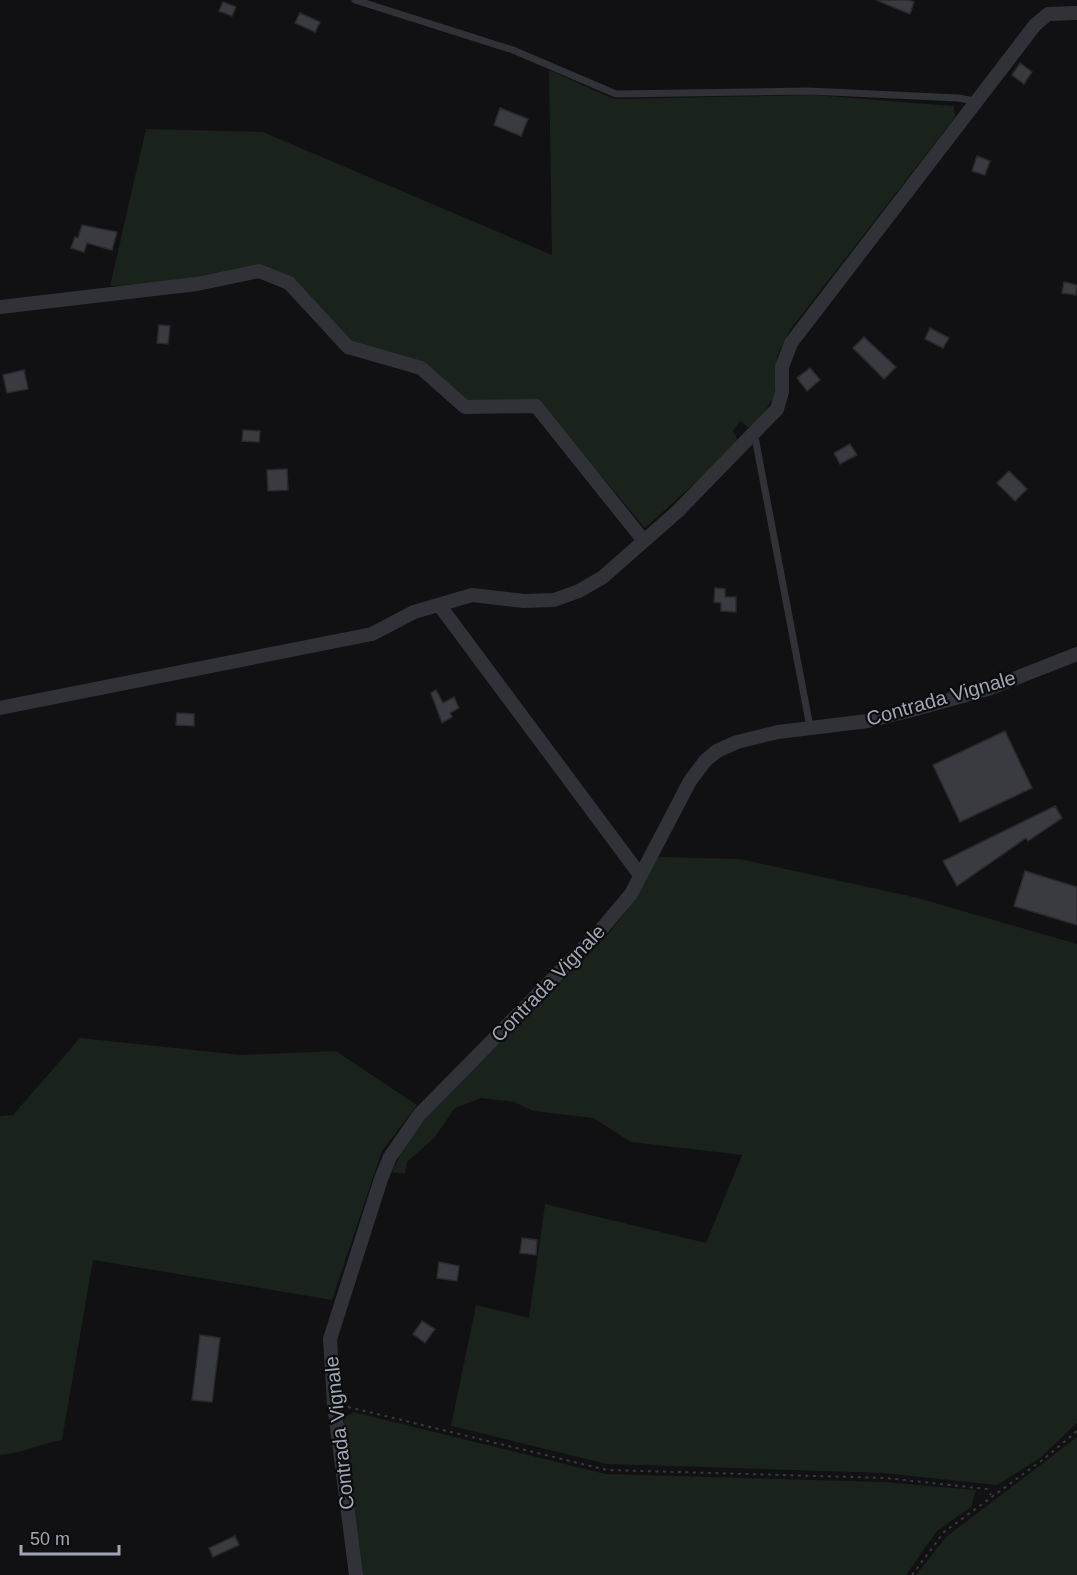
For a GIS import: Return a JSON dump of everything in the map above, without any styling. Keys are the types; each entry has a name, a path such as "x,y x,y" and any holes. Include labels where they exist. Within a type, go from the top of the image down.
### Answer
{"street":[{"path":"0,708 372,634 414,612 472,595 524,601 554,600 579,591 603,577 644,541 777,409 782,392 782,368 791,343 1035,25 1048,14 1077,13"},
{"path":"0,307 197,284 259,271 289,283 348,347 422,368 465,407 536,406 644,541"},
{"path":"440,606 640,875"},
{"name":"Contrada Vignale","path":"356,1575 334,1404 330,1339 390,1157 419,1115 599,932 631,894 690,782 705,761 717,751 737,742 810,727 868,721 923,707 988,688 1077,654"}],"lane":[{"path":"355,0 513,50 616,94 809,91 958,98 975,101"},
{"path":"754,432 810,727"}],"path":[{"path":"334,1404 607,1470 886,1478 987,1490 991,1495"},
{"path":"912,1575 944,1532 991,1495 1045,1458 1077,1431"}],"shaded area":[{"path":"549,70 614,99 814,95 954,106 955,117 790,330 777,356 773,398 764,413 749,428 740,421 733,431 738,440 736,446 645,528 538,401 467,401 422,362 347,343 291,278 259,267 195,280 110,286 146,129 263,132 552,255"},
{"path":"660,857 740,859 918,898 1077,944 1077,1423 1040,1458 997,1485 883,1473 607,1464 451,1426 476,1305 529,1318 545,1204 706,1243 742,1155 631,1142 593,1118 533,1111 514,1102 481,1098 455,1108 435,1137 407,1162 405,1174 392,1172 406,1143 427,1116 610,932 637,896 653,859"},
{"path":"80,1038 241,1055 336,1051 417,1105 382,1151 332,1300 93,1260 62,1440 0,1455 0,1116 13,1115"},
{"path":"353,1412 606,1474 885,1482 976,1490 971,1507 937,1531 906,1575 363,1575 342,1429 345,1417"},
{"path":"1077,1437 1077,1575 916,1575 946,1537"}],"building":[{"path":"876,0 908,0 914,2 910,14"},
{"path":"223,2 236,7 232,16 219,11"},
{"path":"300,13 320,22 315,32 295,23"},
{"path":"1020,63 1032,72 1024,84 1012,75"},
{"path":"500,108 528,119 521,136 494,125"},
{"path":"977,156 990,161 985,175 972,171"},
{"path":"82,225 117,232 112,250 87,243 84,252 71,248 75,237 78,238"},
{"path":"1064,282 1077,285 1076,295 1062,293"},
{"path":"159,325 170,326 168,344 157,343"},
{"path":"930,328 949,338 943,348 925,339"},
{"path":"864,337 896,367 884,379 853,348"},
{"path":"810,368 820,380 807,391 797,378"},
{"path":"24,370 28,389 7,393 3,375"},
{"path":"243,430 260,431 259,442 242,441"},
{"path":"850,444 857,455 840,464 834,453"},
{"path":"287,469 288,490 268,491 267,470"},
{"path":"1009,471 1027,489 1015,501 997,483"},
{"path":"715,588 725,589 725,597 736,597 736,612 721,611 721,603 714,602"},
{"path":"436,690 443,703 454,697 459,708 450,713 452,717 442,723 431,693"},
{"path":"177,713 194,714 194,726 176,725"},
{"path":"1005,731 1032,788 960,822 933,765"},
{"path":"1055,806 1062,818 1028,841 1026,838 957,886 943,861"},
{"path":"1025,871 1077,887 1077,925 1014,906"},
{"path":"522,1238 537,1240 536,1255 520,1253"},
{"path":"439,1262 459,1266 457,1281 437,1278"},
{"path":"422,1321 435,1329 425,1343 413,1334"},
{"path":"200,1335 220,1338 212,1402 192,1400"},
{"path":"235,1536 239,1545 213,1557 209,1548"}]}
